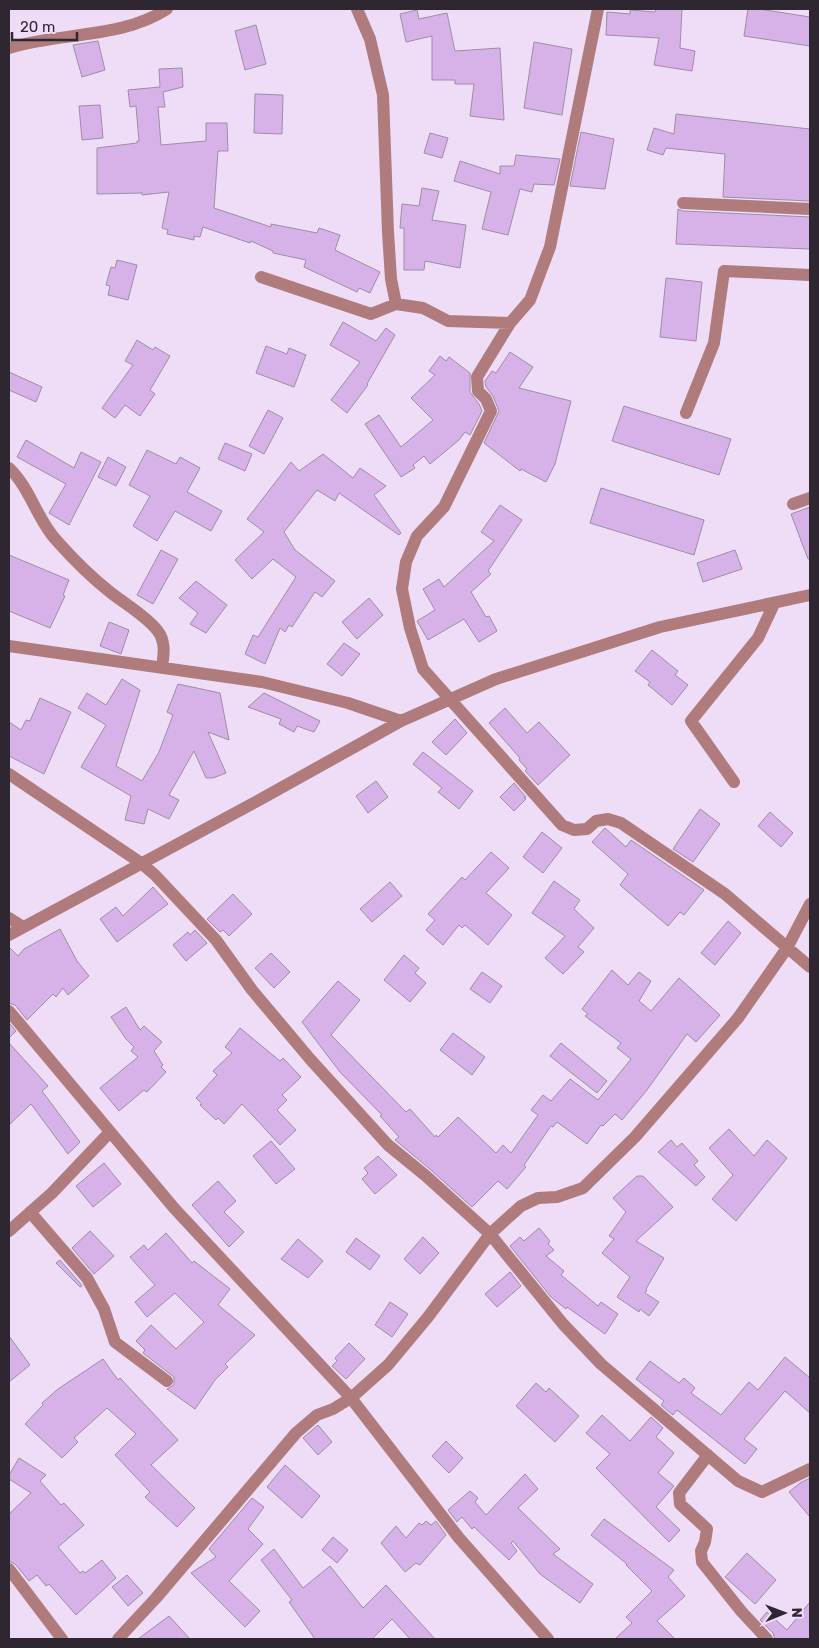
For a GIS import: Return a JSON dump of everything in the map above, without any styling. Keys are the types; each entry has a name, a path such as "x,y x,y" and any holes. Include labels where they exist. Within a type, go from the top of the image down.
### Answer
{"street":[{"path":"9,48 113,30 155,17 167,9"},
{"path":"356,9 370,39 383,95 388,232 391,279 396,304"},
{"path":"598,9 550,247 530,300 510,323 478,377 478,391 486,399 491,412 444,507 417,536 406,562 402,589 410,628 423,669 562,825 574,830 587,829 596,821 608,819 621,823 725,894 810,967"},
{"path":"683,203 810,209"},
{"path":"686,413 714,343 724,271 810,275"},
{"path":"261,277 371,314 396,304 423,308 448,321 510,323"},
{"path":"9,468 21,482 55,540 101,584 157,630 163,640 164,647 162,667"},
{"path":"793,504 810,498"},
{"path":"9,935 401,721 496,679 660,627 810,595"},
{"path":"734,782 691,721 758,638 774,604"},
{"path":"9,646 262,682 348,703 401,721"},
{"path":"9,774 141,863 155,875 216,940 252,990 310,1060 388,1145 426,1176 490,1234 562,1324 601,1364 738,1480 762,1492 810,1469"},
{"path":"118,1639 156,1598 296,1433 317,1414 333,1409 350,1398 394,1358 428,1317 490,1234 521,1206 538,1198 557,1197 583,1188 635,1137 738,1018 787,948 810,904"},
{"path":"9,918 23,927"},
{"path":"9,1011 174,1208 350,1398 459,1538 548,1639"},
{"path":"9,1231 52,1193 110,1132"},
{"path":"30,1212 87,1278 104,1308 115,1342 167,1381"},
{"path":"708,1455 679,1492 680,1504 707,1528 705,1542 701,1551 702,1562 741,1612 767,1639"},
{"path":"9,1569 62,1639"}],"building":[{"path":"656,9 682,9 680,48 695,51 692,71 654,65 659,38 606,35 607,12 630,14 630,10 655,12"},
{"path":"748,9 810,17 810,46 744,36"},
{"path":"417,10 419,19 447,13 455,51 500,48 504,120 470,116 474,84 455,84 455,80 432,80 432,36 406,42 400,14"},
{"path":"256,25 266,64 245,70 235,31"},
{"path":"98,41 105,70 82,77 73,45"},
{"path":"534,42 572,49 562,115 524,108"},
{"path":"182,68 183,87 163,92 165,107 158,107 161,145 206,141 206,123 227,123 228,151 218,151 214,208 271,227 271,224 317,233 319,228 340,235 335,250 380,272 370,293 359,288 357,292 304,267 306,260 273,253 273,251 251,241 250,243 203,227 200,237 194,236 194,240 167,234 168,230 162,228 169,192 142,195 142,193 97,194 97,148 137,143 139,141 136,106 130,107 128,90 160,87 159,69"},
{"path":"255,94 283,95 282,134 254,133"},
{"path":"100,105 103,138 82,140 79,106"},
{"path":"676,114 810,129 810,201 723,197 725,154 666,148 663,155 647,150 654,128 674,134"},
{"path":"581,132 614,139 605,189 570,186"},
{"path":"430,133 448,138 442,158 424,153"},
{"path":"516,155 560,159 554,185 534,184 532,192 520,189 508,235 482,229 491,192 454,181 460,161 500,174 500,166 514,166"},
{"path":"422,188 439,191 432,220 466,225 460,268 425,261 424,270 404,270 404,228 400,228 402,204 419,206"},
{"path":"678,209 683,211 810,217 810,249 676,244"},
{"path":"117,260 137,265 128,300 108,295 110,286 106,285 111,267 115,268"},
{"path":"666,278 702,282 696,341 660,337"},
{"path":"343,322 376,341 386,328 395,335 368,385 347,413 331,400 360,362 330,345"},
{"path":"137,340 153,350 155,347 170,356 150,390 155,394 140,416 125,405 115,418 102,408 133,365 125,361"},
{"path":"266,346 287,354 289,348 306,355 294,387 256,373"},
{"path":"510,352 533,367 519,388 571,401 555,464 546,482 521,469 520,471 484,443 499,411 493,396 486,387 485,381 492,371 496,373"},
{"path":"440,356 446,361 449,357 470,373 470,392 482,411 470,435 465,432 459,440 430,464 424,456 413,465 415,468 401,477 365,424 379,415 401,447 433,420 411,398 435,375 429,371"},
{"path":"9,372 42,387 36,402 9,390"},
{"path":"624,406 731,439 719,475 612,441"},
{"path":"268,410 283,418 264,454 249,446"},
{"path":"26,440 74,468 81,452 101,462 69,525 49,513 66,484 17,457"},
{"path":"225,443 252,454 245,471 218,459"},
{"path":"147,450 176,464 180,457 200,468 187,492 222,511 211,531 175,511 157,541 133,526 150,496 129,485"},
{"path":"323,454 353,478 360,468 386,486 374,495 401,533 399,535 339,493 335,501 317,490 284,532 295,550 335,581 322,597 315,592 292,627 289,625 285,632 280,628 265,664 245,654 253,635 258,637 296,577 273,559 252,579 235,560 264,532 247,519 291,462 299,471"},
{"path":"108,457 126,467 116,486 98,477"},
{"path":"601,488 704,520 694,555 590,523"},
{"path":"500,505 522,520 488,571 491,574 471,592 486,617 489,616 497,631 479,642 464,619 428,640 417,621 435,610 423,589 439,579 444,587 494,541 481,532"},
{"path":"810,507 810,559 808,559 791,514"},
{"path":"161,550 178,559 153,604 137,595"},
{"path":"735,550 742,569 703,582 697,563"},
{"path":"9,555 69,580 63,595 65,596 50,628 9,611"},
{"path":"196,581 227,605 206,633 190,624 198,613 179,598"},
{"path":"369,598 383,615 357,639 342,622"},
{"path":"109,622 129,630 121,654 100,646"},
{"path":"344,643 360,654 342,676 327,664"},
{"path":"652,650 678,671 675,675 688,685 672,705 648,685 650,682 635,671"},
{"path":"122,679 140,690 116,766 142,781 159,752 173,715 167,712 178,684 220,693 229,740 208,732 226,773 213,778 206,778 194,751 169,795 179,800 169,819 148,809 144,824 125,820 131,796 81,767 106,725 78,708 87,693 106,705"},
{"path":"264,693 320,721 314,732 297,726 294,732 279,724 281,719 248,707"},
{"path":"40,698 71,712 44,774 9,756 9,722 21,730 26,720 30,721"},
{"path":"505,708 527,733 539,722 570,755 538,785 525,771 527,769 519,760 520,758 489,723"},
{"path":"455,719 467,733 446,755 432,742"},
{"path":"423,752 473,791 459,809 438,792 442,788 413,764"},
{"path":"376,781 388,797 368,813 356,796"},
{"path":"514,783 526,799 514,811 500,797"},
{"path":"700,809 720,824 693,862 673,849"},
{"path":"770,812 793,833 781,847 758,826"},
{"path":"605,828 626,847 631,840 704,890 684,915 680,912 668,926 620,885 628,874 592,842"},
{"path":"542,832 562,848 543,873 523,857"},
{"path":"491,852 509,868 486,893 512,915 488,945 465,925 462,928 459,925 443,945 426,930 435,920 428,914 462,877 465,880"},
{"path":"554,881 580,900 574,909 594,928 578,947 584,952 563,974 545,958 565,936 532,913"},
{"path":"390,882 402,896 372,922 360,909"},
{"path":"153,887 168,904 117,942 100,919 116,907 123,916"},
{"path":"233,894 252,914 229,936 223,930 220,932 207,919"},
{"path":"728,921 741,933 715,965 701,953"},
{"path":"60,929 77,961 89,976 68,995 63,988 56,997 53,994 27,1020 15,1005 9,1003 9,947 18,956 24,949"},
{"path":"195,930 207,943 186,961 173,945 188,932 190,935"},
{"path":"271,953 290,972 274,988 255,968"},
{"path":"404,955 419,968 415,973 426,983 410,1002 384,980"},
{"path":"612,970 628,985 639,972 651,981 639,1001 651,1011 679,978 720,1015 696,1042 687,1034 647,1090 622,1120 615,1114 603,1126 601,1125 587,1144 557,1122 553,1127 551,1126 524,1165 526,1167 507,1189 498,1181 472,1207 395,1140 399,1137 380,1116 382,1115 340,1072 302,1022 338,981 360,1000 331,1035 406,1112 410,1109 435,1137 436,1135 438,1137 458,1117 496,1153 503,1145 511,1153 538,1115 531,1110 543,1095 551,1101 570,1079 598,1100 631,1059 617,1048 621,1043 585,1016 588,1014 582,1009"},
{"path":"482,972 502,986 490,1003 470,989"},
{"path":"126,1007 140,1030 144,1026 162,1042 154,1051 163,1065 161,1067 166,1072 147,1092 144,1090 119,1111 100,1088 138,1057 131,1051 134,1047 111,1017"},
{"path":"9,1023 16,1031 9,1038"},
{"path":"240,1028 280,1061 283,1058 301,1077 282,1095 287,1100 277,1110 296,1130 280,1145 242,1104 224,1124 218,1118 216,1120 200,1105 202,1104 196,1098 217,1075 213,1071 232,1053 225,1047"},
{"path":"453,1033 485,1057 472,1075 440,1050"},
{"path":"9,1043 48,1086 42,1091 80,1142 68,1154 31,1104 9,1125"},
{"path":"561,1043 607,1081 597,1093 550,1056"},
{"path":"729,1129 754,1156 767,1140 787,1158 736,1221 712,1199 733,1175 709,1148"},
{"path":"671,1140 677,1147 682,1143 698,1161 694,1165 705,1177 696,1186 658,1152"},
{"path":"271,1141 295,1169 276,1184 253,1156"},
{"path":"378,1156 397,1175 375,1194 362,1179 368,1173 364,1168"},
{"path":"104,1163 121,1184 93,1207 76,1186"},
{"path":"637,1176 643,1176 673,1207 636,1241 664,1258 646,1289 645,1293 659,1302 649,1316 640,1309 639,1312 617,1297 630,1277 602,1253 614,1239 609,1236 626,1212 613,1198"},
{"path":"218,1181 236,1201 224,1212 244,1232 229,1247 192,1205"},
{"path":"539,1228 550,1241 548,1244 554,1250 546,1256 564,1271 561,1275 598,1306 601,1302 618,1314 605,1334 551,1297 510,1246 520,1237 524,1241"},
{"path":"90,1231 114,1256 94,1274 72,1248"},
{"path":"166,1233 192,1263 194,1261 230,1289 218,1305 255,1335 225,1364 228,1367 215,1380 195,1409 167,1389 174,1385 174,1377 143,1353 145,1350 136,1341 151,1325 176,1349 204,1322 175,1293 147,1317 135,1302 155,1285 130,1257 144,1245 148,1250"},
{"path":"423,1237 439,1253 420,1274 404,1259"},
{"path":"356,1238 380,1256 370,1270 346,1252"},
{"path":"298,1239 323,1261 308,1278 281,1259"},
{"path":"60,1260 82,1286 80,1287 56,1263"},
{"path":"510,1272 521,1286 497,1307 485,1294"},
{"path":"390,1302 408,1314 392,1337 375,1325"},
{"path":"9,1336 30,1365 9,1382"},
{"path":"349,1343 365,1359 346,1379 332,1366 337,1361 335,1358"},
{"path":"785,1357 810,1378 810,1413 785,1391 744,1439 757,1449 745,1464 677,1410 673,1415 661,1405 664,1401 636,1379 650,1361 679,1383 684,1378 695,1388 691,1393 721,1415 749,1382 758,1390"},
{"path":"103,1359 118,1380 120,1378 178,1440 151,1465 195,1508 177,1527 145,1497 150,1492 115,1455 136,1434 107,1408 74,1438 78,1442 62,1458 25,1424 43,1405 42,1403 58,1389"},
{"path":"536,1383 546,1392 549,1388 579,1416 555,1442 516,1406"},
{"path":"602,1415 630,1441 651,1417 663,1428 656,1437 674,1453 658,1473 674,1486 656,1507 680,1530 669,1542 596,1468 610,1454 586,1433"},
{"path":"318,1425 332,1442 318,1455 303,1438"},
{"path":"446,1441 463,1458 449,1473 432,1456"},
{"path":"19,1458 46,1475 40,1481 61,1505 64,1503 84,1525 58,1547 80,1573 83,1571 85,1573 102,1560 116,1578 76,1615 49,1584 46,1586 37,1575 29,1581 15,1564 9,1561 9,1514 31,1493 9,1479 9,1475"},
{"path":"285,1465 320,1496 302,1518 267,1487"},
{"path":"525,1474 538,1489 518,1508 560,1549 553,1554 593,1584 580,1603 540,1574 513,1541 511,1543 517,1551 509,1560 474,1527 472,1529 462,1517 457,1522 448,1510 470,1491 478,1498 475,1502 486,1515"},
{"path":"810,1478 810,1517 789,1492"},
{"path":"252,1498 264,1507 248,1529 263,1544 229,1581 260,1611 245,1627 191,1573 216,1557 209,1549"},
{"path":"604,1519 674,1570 668,1577 685,1596 657,1621 675,1639 615,1639 632,1623 626,1617 652,1591 627,1564 591,1535"},
{"path":"426,1521 431,1525 436,1521 446,1535 420,1565 416,1563 405,1572 381,1543 396,1526 406,1538 419,1523 422,1525"},
{"path":"333,1537 348,1550 337,1563 322,1550"},
{"path":"274,1549 303,1588 330,1566 363,1608 386,1585 435,1639 410,1639 392,1619 372,1639 315,1639 289,1602 292,1600 261,1560"},
{"path":"747,1553 776,1580 755,1604 725,1577"},
{"path":"127,1575 143,1593 128,1606 112,1587"},
{"path":"810,1602 810,1639 775,1639 773,1633 760,1620 767,1612 787,1630"},
{"path":"169,1616 190,1639 138,1639"}]}
